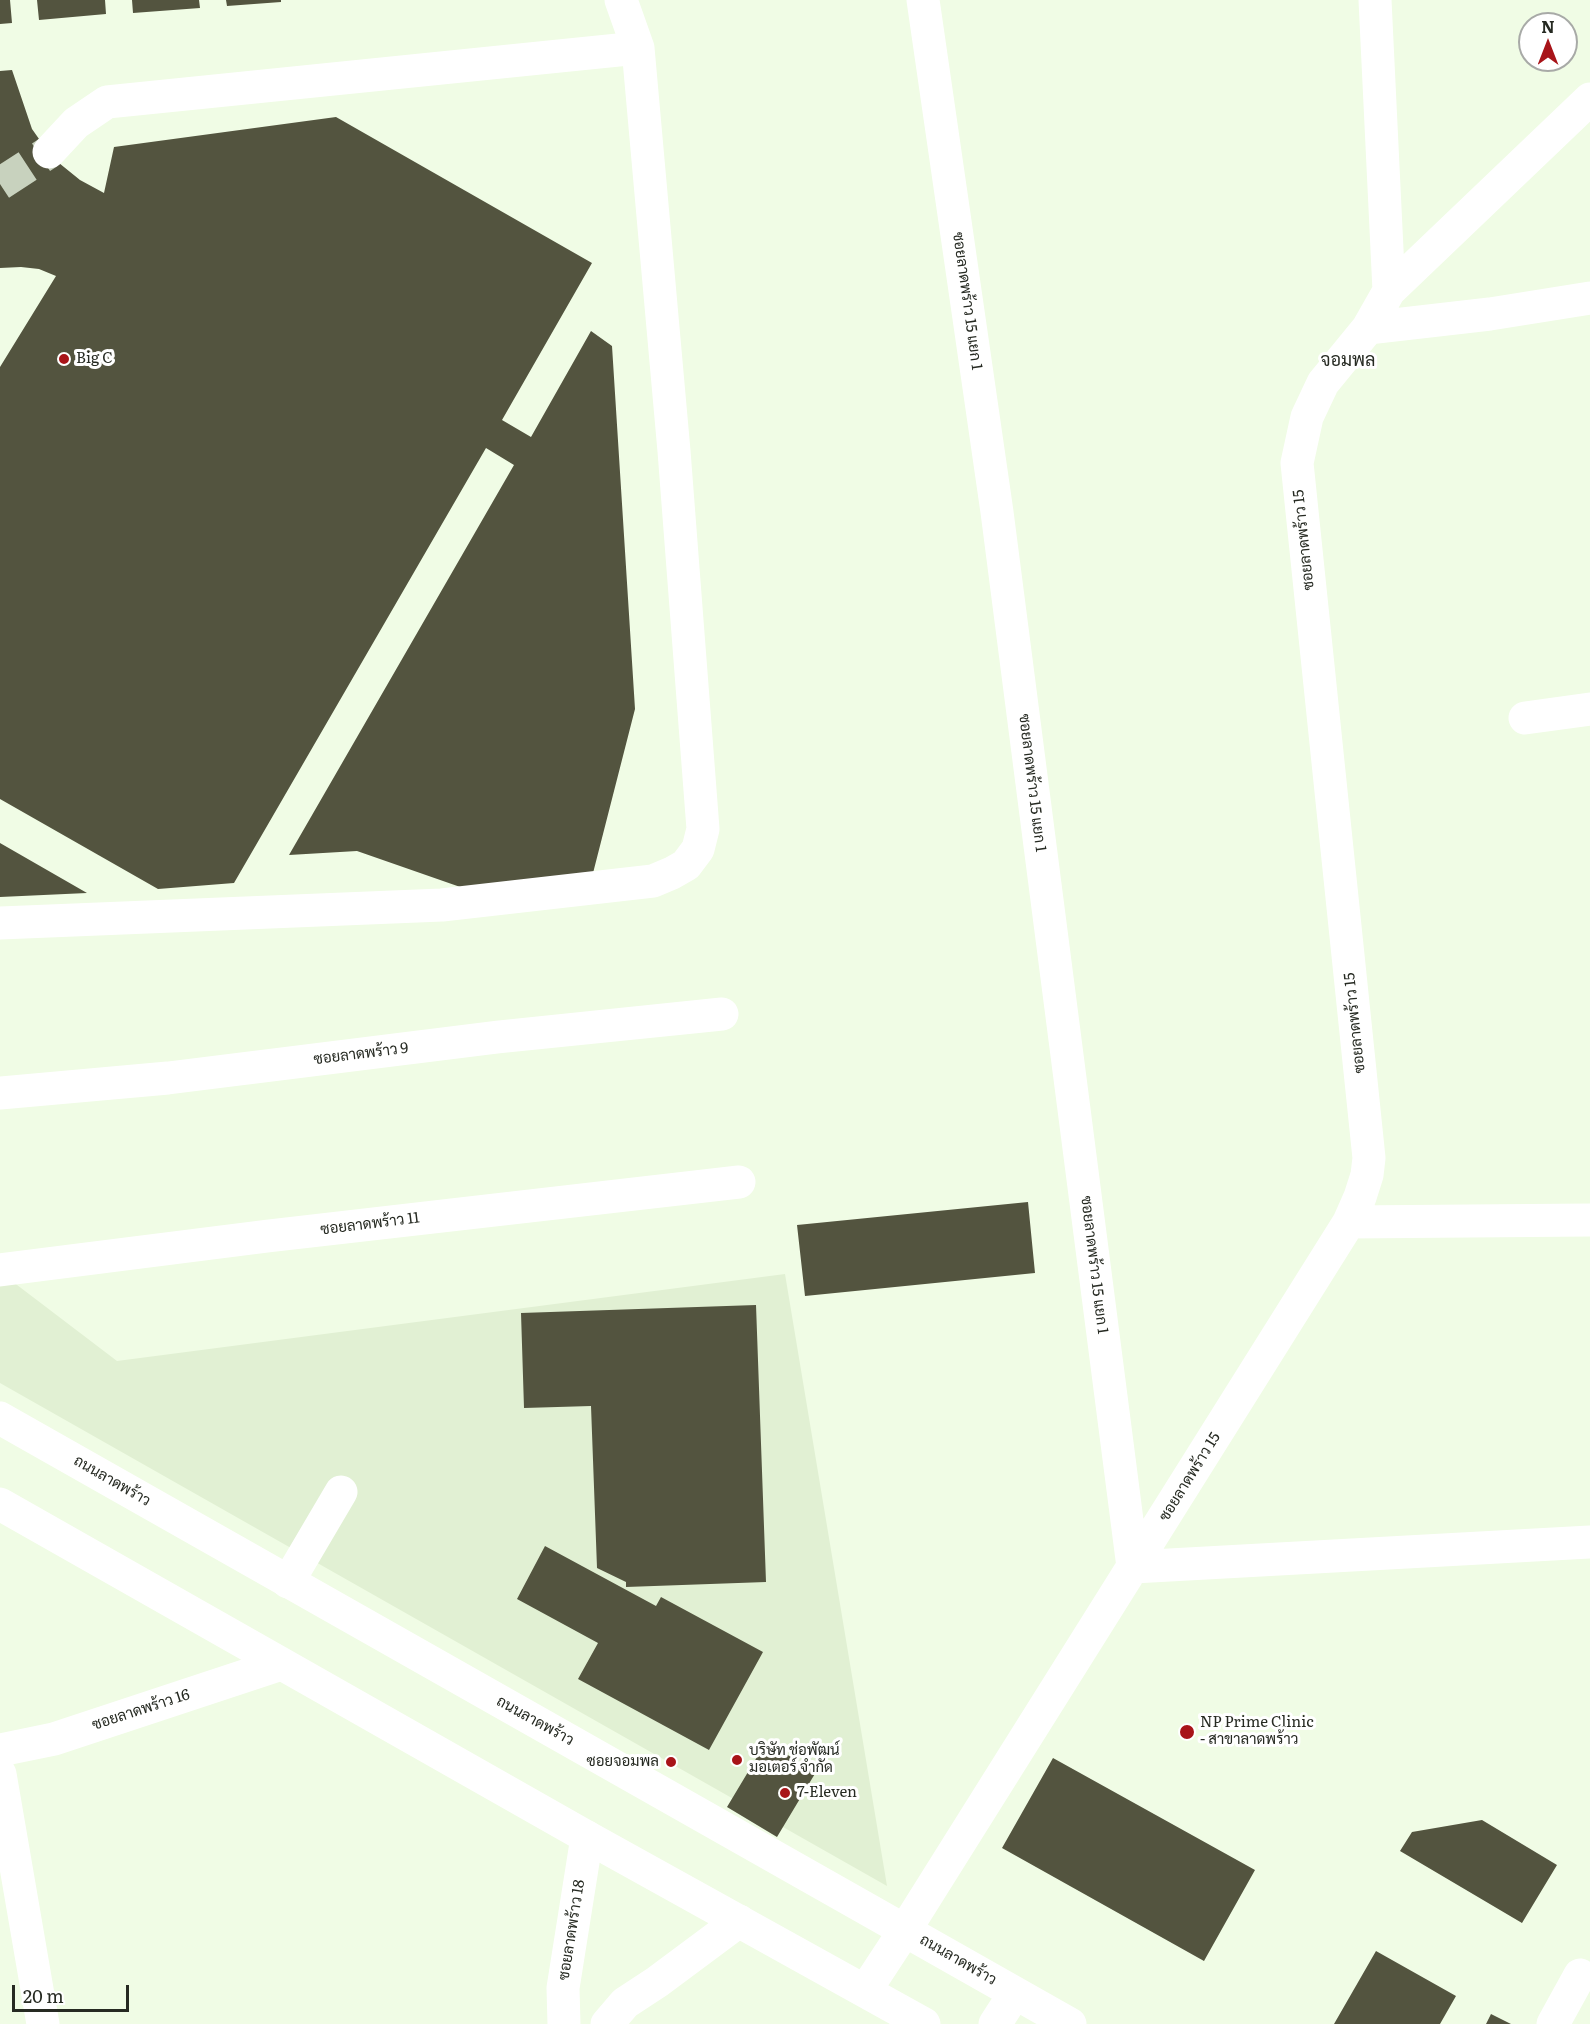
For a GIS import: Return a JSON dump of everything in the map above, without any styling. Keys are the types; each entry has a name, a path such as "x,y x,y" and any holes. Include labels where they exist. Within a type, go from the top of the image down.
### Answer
{"street":[{"path":"0,923 442,905 653,881 686,865 698,849 703,829 674,451 638,48 621,0"},
{"name":"ซอยลาดพร้าว 15 แยก 1","path":"923,0 999,524 1133,1567"},
{"path":"1375,0 1389,291"},
{"path":"49,152 76,123 106,102 638,48"},
{"name":"ซอยลาดพร้าว 15","path":"865,1991 1349,1222 1367,1175 1369,1158 1297,464 1307,417 1323,383 1368,328 1389,291 1590,99"},
{"path":"1368,328 1490,314 1590,298"},
{"path":"1525,718 1590,709"},
{"name":"ซอยลาดพร้าว 9","path":"0,1093 168,1078 498,1037 722,1014"},
{"name":"ซอยลาดพร้าว 11","path":"0,1270 256,1237 739,1182"},
{"path":"1349,1222 1590,1220"},
{"name":"ถนนลาดพร้าว","path":"0,1418 1070,2024"},
{"path":"288,1581 341,1492"},
{"path":"0,1504 587,1837 924,2024"},
{"path":"1133,1567 1590,1542"},
{"name":"ซอยลาดพร้าว 16","path":"0,1750 54,1739 281,1664"},
{"path":"0,1774 44,2024"},
{"name":"ซอยลาดพร้าว 18","path":"564,2024 563,1988 587,1837"},
{"path":"607,2024 625,2002 657,1982 739,1921"},
{"path":"1553,2024 1580,1975"},
{"path":"994,2024 1015,1993"}],"shaded area":[{"path":"0,1272 117,1361 785,1274 887,1886 0,1383"}],"building":[{"path":"0,0 10,0 12,23 0,24"},
{"path":"37,0 105,0 106,14 39,20"},
{"path":"132,0 199,0 200,8 133,13"},
{"path":"226,0 281,0 281,2 227,6"},
{"path":"12,70 32,129 44,146 59,163 80,180 104,193 114,147 336,117 592,263 502,420 531,437 591,331 612,346 635,709 592,877 466,889 357,851 289,855 514,465 486,448 234,883 158,889 0,799 0,367 56,276 39,269 0,268 0,71"},
{"path":"0,843 87,893 0,897"},
{"path":"1028,1202 1035,1273 805,1296 797,1225"},
{"path":"756,1305 766,1582 626,1587 626,1582 597,1568 591,1406 524,1408 521,1313"},
{"path":"545,1546 656,1606 661,1597 763,1652 709,1750 578,1679 598,1643 517,1599"},
{"path":"766,1742 816,1772 777,1837 727,1807"},
{"path":"1053,1758 1255,1870 1204,1961 1002,1848"},
{"path":"1482,1820 1557,1865 1522,1923 1400,1851 1412,1832"},
{"path":"1376,1951 1456,1996 1440,2024 1334,2024"},
{"path":"1491,2014 1511,2024 1486,2024"}],"tunnel":[{"path":"0,184 49,152"}],"place":[{"name":"Big C","path":"64,359"},
{"name":"NP Prime Clinic - สาขาลาดพร้าว","path":"1187,1732"},
{"name":"บริษัท ช่อพัฒน์ มอเตอร์ จำกัด","path":"737,1760"},
{"name":"ซอยจอมพล","path":"671,1762"},
{"name":"7-Eleven","path":"785,1793"}],"district":[{"name":"จอมพล","path":"1348,361"}]}
